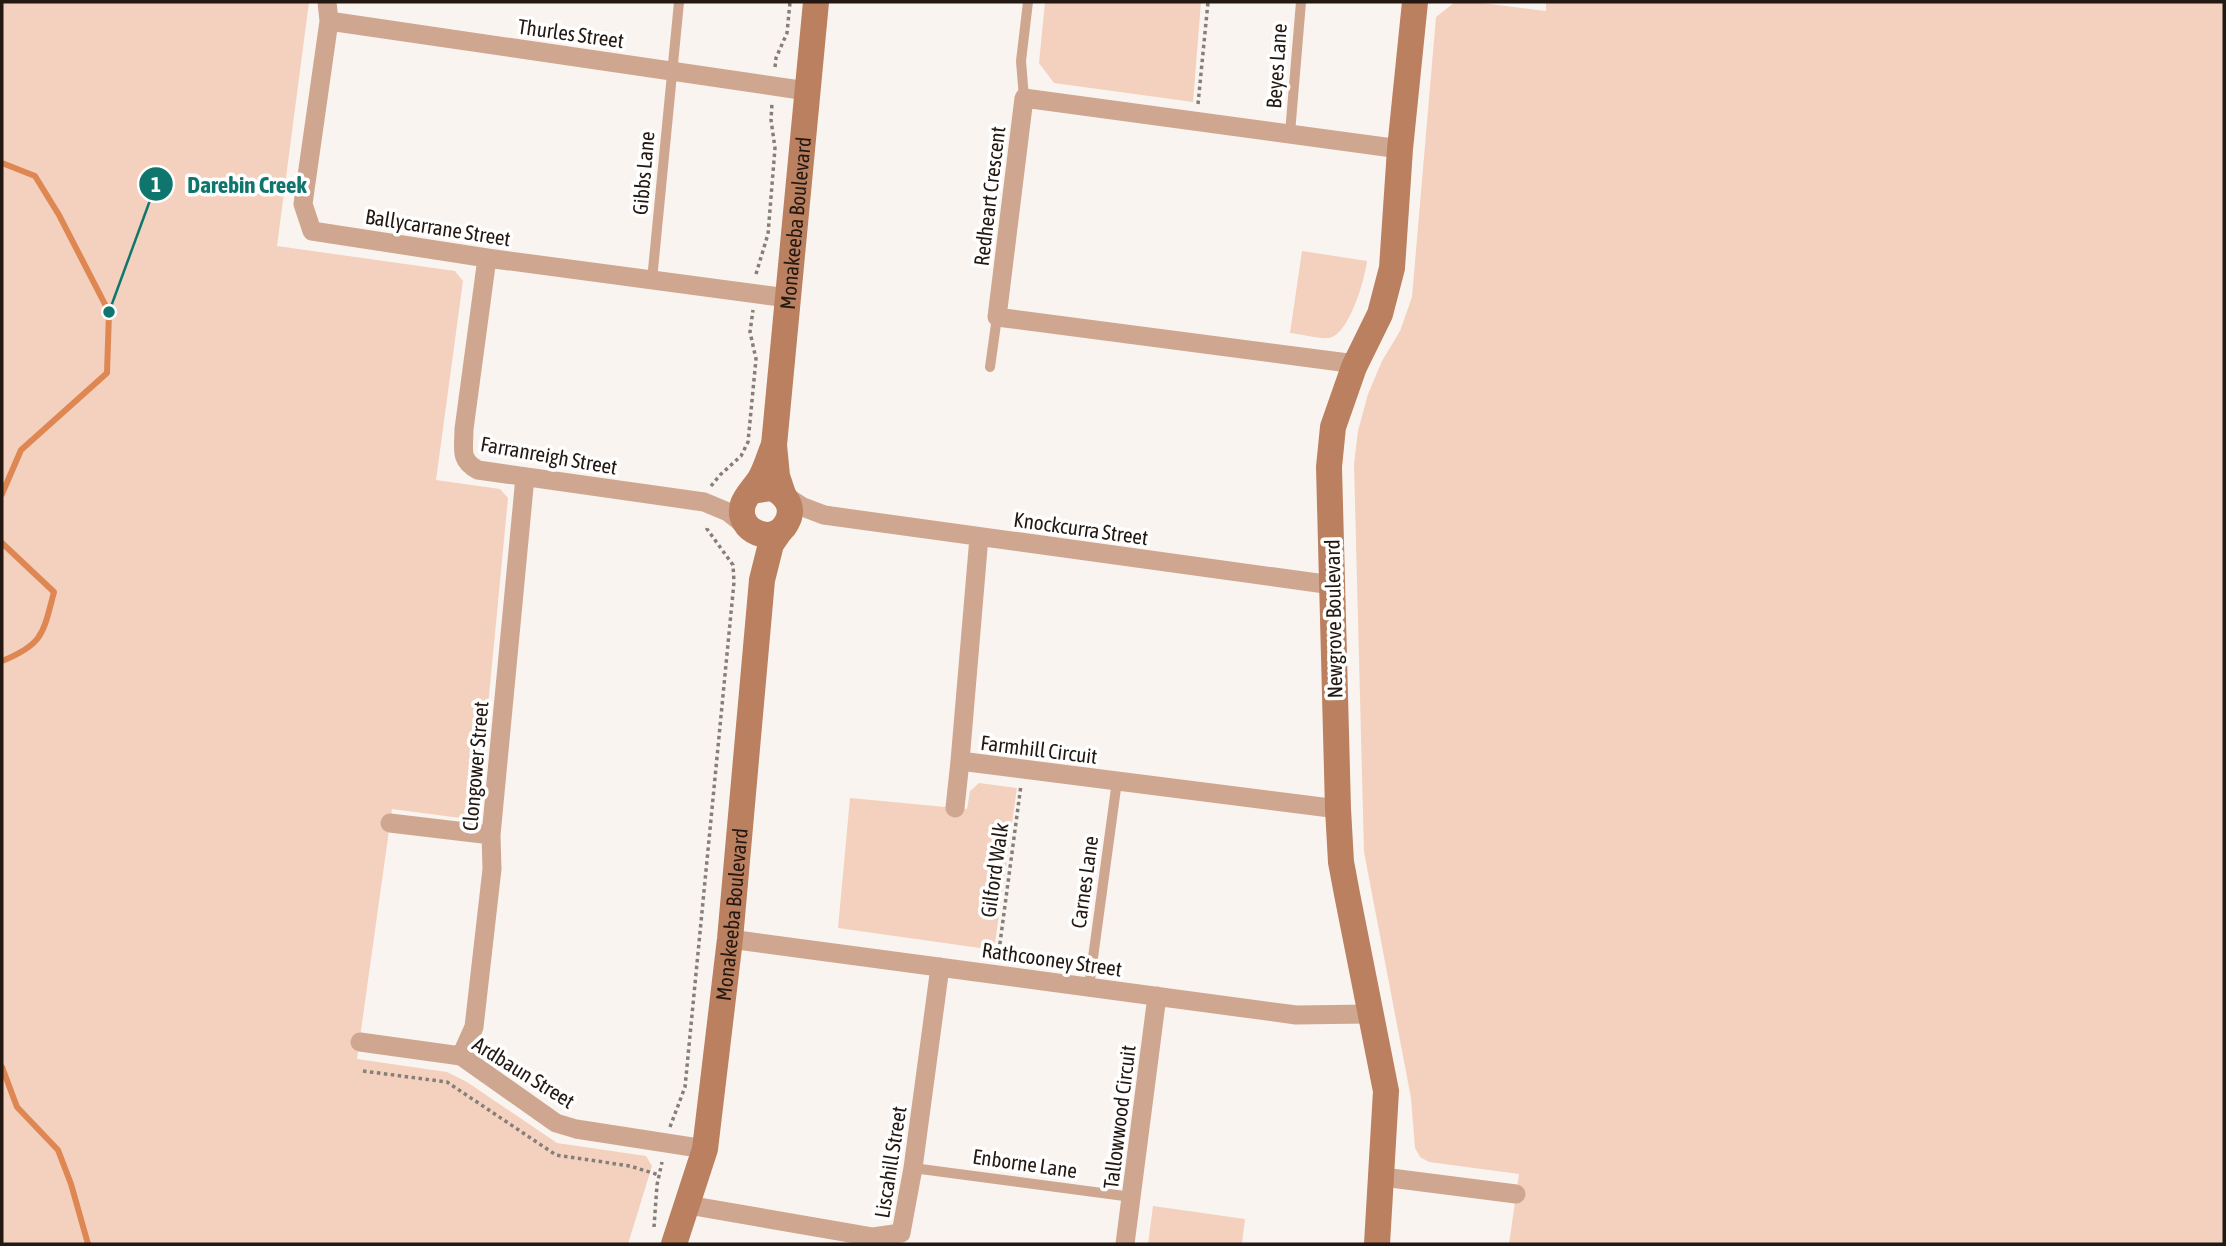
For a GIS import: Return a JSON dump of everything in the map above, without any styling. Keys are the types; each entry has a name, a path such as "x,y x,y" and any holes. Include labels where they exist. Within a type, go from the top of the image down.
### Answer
{"street":[{"name":"Monakeeba Boulevard","path":"783,495 777,476 774,445 816,2"},
{"name":"Newgrove Boulevard","path":"1377,1244 1386,1091 1341,862 1329,467 1333,427 1356,364 1380,314 1392,268 1400,149 1415,2"},
{"name":"Thurles Street","path":"328,11 671,71 807,91"},
{"name":"Ballycarrane Street","path":"328,11 303,204 312,231 487,258 788,298"},
{"path":"1024,98 1400,149"},
{"name":"Redheart Crescent","path":"997,317 1024,98"},
{"name":"Farranreigh Street","path":"487,258 464,429 464,455 467,464 478,470 708,503 728,512 748,527"},
{"path":"997,317 1356,364"},
{"name":"Monakeeba Boulevard","path":"751,492 763,474 774,445"},
{"name":"Clongower Street","path":"461,1056 474,1027 492,869 491,835 525,477"},
{"path":"771,488 783,495 790,507 790,513 781,530 767,535 754,532 748,527 742,513 746,498 751,492 771,488"},
{"name":"Farranreigh Street","path":"708,503 751,492"},
{"name":"Knockcurra Street","path":"783,495 824,515 1332,585"},
{"name":"Knockcurra Street","path":"781,530 824,515"},
{"name":"Monakeeba Boulevard","path":"748,527 755,542 762,580"},
{"name":"Monakeeba Boulevard","path":"663,1239 688,1205 705,1149 730,939 762,580 771,544 781,530"},
{"name":"Farmhill Circuit","path":"979,537 960,761 1338,809"},
{"path":"955,808 960,761"},
{"path":"390,823 491,835"},
{"name":"Rathcooney Street","path":"730,939 1296,1015 1369,1014"},
{"name":"Liscahill Street","path":"688,1205 873,1237 901,1233 913,1168 940,967"},
{"name":"Tallowwood Circuit","path":"1125,1244 1157,996"},
{"name":"Ardbaun Street","path":"360,1042 461,1056 556,1123 576,1129 705,1149"},
{"path":"1382,1177 1516,1194"}],"lane":[{"name":"Gibbs Lane","path":"652,280 679,2"},
{"path":"1024,98 1021,61 1028,2"},
{"name":"Beyes Lane","path":"1290,133 1301,2"},
{"path":"990,367 997,317"},
{"name":"Carnes Lane","path":"1089,987 1117,781"},
{"name":"Enborne Lane","path":"913,1168 1132,1197"}],"path":[{"path":"663,1239 655,1224 659,1175 668,1130 685,1087 734,583 733,565 707,529 708,503 711,484 741,456 748,442 756,359 750,332 757,267 768,234 775,148 771,120 773,86 776,58 787,33 790,2"},
{"path":"1197,121 1208,2"},
{"name":"Gilford Walk","path":"996,974 1023,769"},
{"path":"363,1071 447,1082 556,1155 630,1166 659,1175"}],"shaded area":[{"path":"2,2 309,2 277,246 455,271 463,281 436,480 500,489 508,498 478,811 468,819 392,809 357,1059 447,1072 467,1082 557,1143 646,1156 652,1166 628,1244 2,1244"},
{"path":"1045,2 1201,2 1193,102 1054,83 1039,63"},
{"path":"1455,2 1546,11 1546,2 2224,2 2224,1244 1509,1244 1519,1174 1429,1162 1420,1157 1415,1148 1411,1098 1364,852 1354,464 1358,431 1368,394 1382,361 1400,331 1412,297 1436,17"},
{"path":"1302,251 1367,261 1349,317 1336,335 1329,338 1290,333"},
{"path":"979,783 1017,788 994,950 838,928 850,798 967,809 970,791"},
{"path":"1153,1206 1245,1219 1242,1244 1148,1244"}],"waterway":[{"path":"2,163 35,176 59,215 109,312 107,373 21,450 2,494"},
{"path":"2,543 54,592 40,636 26,649 2,661"},
{"path":"2,1067 17,1107 58,1150 88,1244"}],"place":[{"name":"Darebin Creek","path":"109,312"}]}
